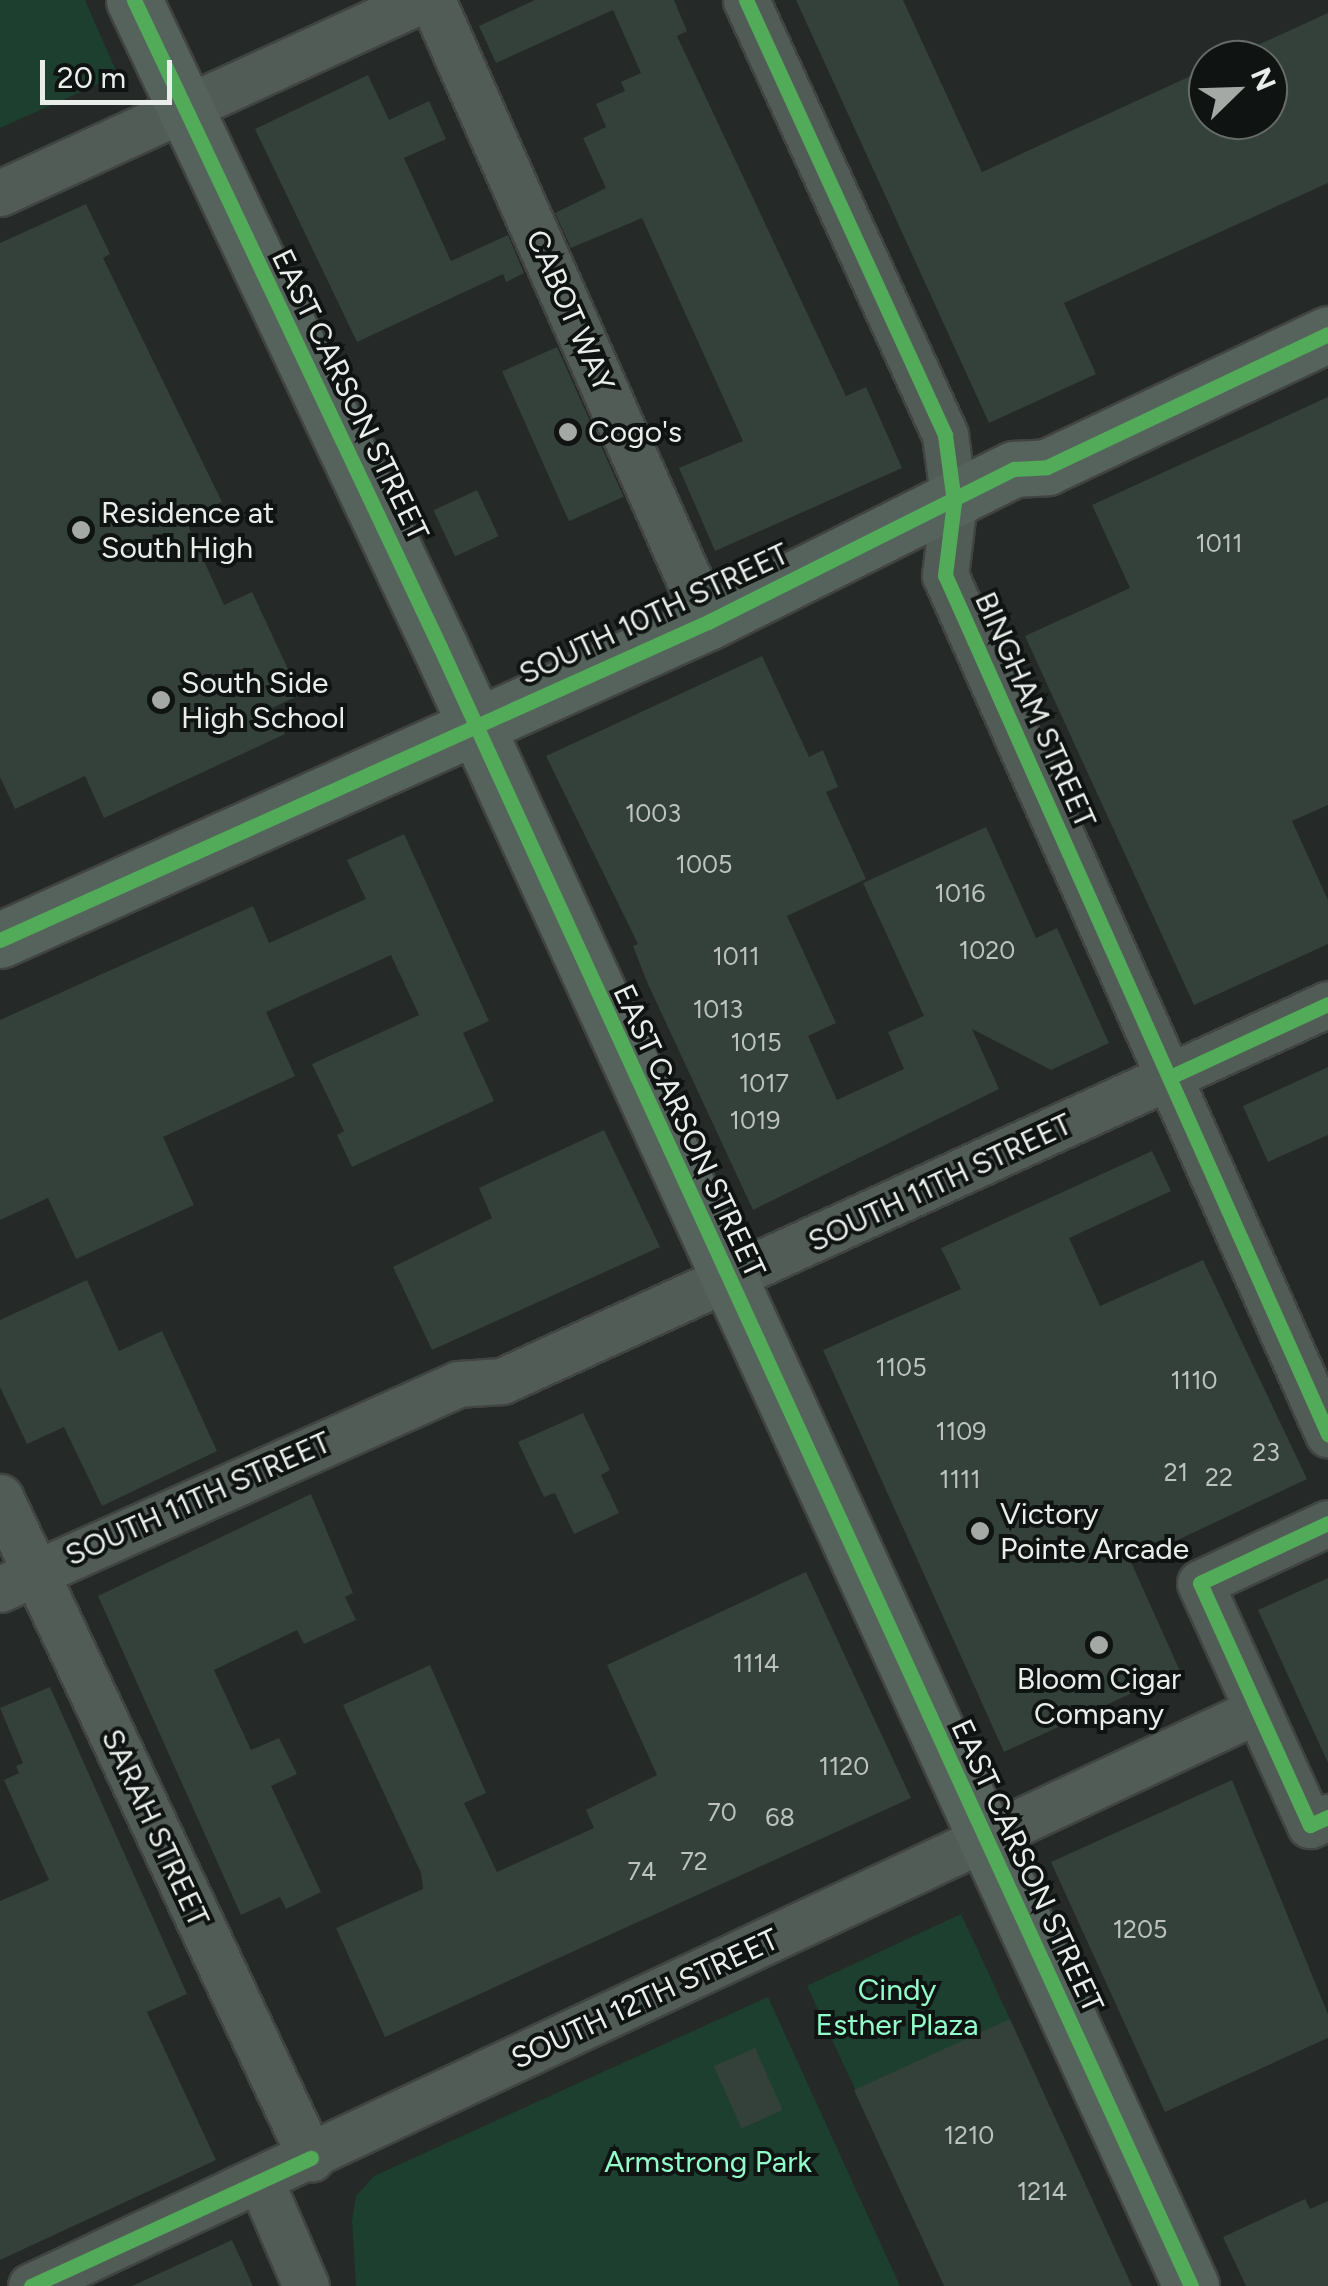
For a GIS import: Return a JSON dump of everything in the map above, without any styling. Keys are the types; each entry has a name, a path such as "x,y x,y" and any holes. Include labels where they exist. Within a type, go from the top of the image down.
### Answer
{"main road":[{"name":"EAST CARSON STREET","path":"134,0 475,724 1191,2286"},
{"name":"SOUTH 10TH STREET","path":"0,940 708,622 1014,469 1046,466 1328,334"}],"street":[{"path":"0,193 422,0"},
{"name":"CABOT WAY","path":"432,0 708,622"},
{"name":"BINGHAM STREET","path":"746,0 945,435 954,502 945,575 1328,1434"},
{"name":"SOUTH 11TH STREET","path":"17,1580 458,1384 502,1382 1328,1004"},
{"name":"SARAH STREET","path":"0,1497 17,1580 311,2158"},
{"path":"1328,1523 1200,1584 1310,1825 1328,1817"},
{"name":"SOUTH 12TH STREET","path":"31,2286 262,2182 1258,1710"},
{"path":"262,2182 306,2286"}],"green space":[{"path":"0,0 85,0 118,75 0,128"},
{"name":"Cindy Esther Plaza","path":"961,1914 1010,2019 856,2091 807,1986"},
{"name":"Armstrong Park","path":"768,1997 900,2286 356,2286 352,2221 356,2196 374,2176"}],"building":[{"path":"535,0 674,0 687,31 677,36 846,396 866,387 902,468 715,551 679,468 743,441 642,218 571,248 555,213 606,188 583,138 606,127 596,104 625,91 621,82 641,73 613,10 496,63 479,26"},
{"path":"796,0 903,0 982,172 1188,77 1188,140 1288,140 1288,40 1269,40 1328,13 1328,183 1064,303 1096,374 989,423"},
{"path":"368,75 389,120 429,101 446,139 404,158 451,261 508,235 524,273 506,282 503,274 357,342 255,129"},
{"name":"Residence at South High","path":"86,204 110,254 103,258 222,502 185,519 224,605 252,592 300,695 272,708 285,734 104,818 85,776 15,809 0,777 0,243"},
{"name":"Cogo's","path":"557,347 624,497 569,521 502,371"},
{"path":"1328,397 1328,805 1292,821 1328,900 1328,944 1194,1005 1025,636 1130,588 1092,505"},
{"path":"477,490 499,536 455,557 433,510"},
{"path":"762,656 809,757 823,750 838,787 826,792 866,879 787,916 836,1023 808,1036 837,1100 904,1069 888,1032 924,1016 863,883 986,827 1036,938 1057,928 1109,1043 1051,1070 972,1029 999,1089 753,1210 647,982 633,946 638,944 546,756"},
{"path":"404,834 489,1021 463,1033 494,1101 352,1167 337,1135 344,1131 312,1064 419,1015 391,955 266,1012 295,1076 163,1137 194,1205 76,1259 48,1198 0,1220 0,1020 253,906 269,943 366,899 347,860"},
{"path":"1328,1067 1328,1135 1268,1162 1243,1106"},
{"path":"604,1130 660,1247 432,1350 393,1267 492,1218 479,1188"},
{"path":"1152,1151 1171,1191 1069,1238 1100,1306 1203,1260 1307,1479 1131,1562 1180,1671 1004,1752 823,1350 961,1289 941,1248"},
{"path":"87,1280 119,1351 162,1331 217,1451 102,1506 64,1427 27,1444 0,1387 0,1320"},
{"path":"583,1413 610,1470 601,1475 619,1513 574,1534 555,1493 544,1497 518,1442"},
{"path":"311,1494 353,1593 345,1597 356,1620 304,1644 297,1630 214,1670 251,1750 279,1738 297,1774 271,1786 321,1892 286,1909 280,1897 241,1915 98,1596"},
{"path":"806,1572 911,1798 385,2037 336,1928 423,1889 421,1873 343,1705 430,1665 486,1793 464,1803 497,1872 594,1828 586,1810 657,1775 607,1665"},
{"path":"1328,1578 1328,1763 1258,1610"},
{"path":"50,1687 187,1994 147,2012 216,2160 0,2260 0,1901 49,1880 4,1780 19,1773 16,1766 23,1763 0,1708"},
{"path":"1232,1780 1328,2014 1328,2038 1165,2112 1051,1862"},
{"path":"1010,2019 1132,2286 944,2286 854,2090"},
{"path":"755,2048 783,2110 742,2128 714,2066"},
{"path":"1305,2199 1310,2209 1328,2201 1328,2286 1246,2286 1223,2237"},
{"path":"232,2240 253,2286 132,2286"}],"cycle path":[{"path":"134,0 440,647 1191,2286"},
{"path":"746,0 945,435 954,502 945,575 1328,1434"},
{"path":"0,940 708,622 1014,469 1047,467 1328,334"},
{"path":"1170,1077 1328,1004"},
{"path":"1328,1523 1200,1583 1310,1825 1328,1817"},
{"path":"31,2286 311,2158"}],"place":[{"name":"Cogo's","path":"568,432"},
{"name":"Residence at South High","path":"81,530"},
{"name":"South Side High School","path":"161,700"},
{"name":"Victory Pointe Arcade","path":"980,1531"},
{"name":"Bloom Cigar Company","path":"1099,1645"}]}
